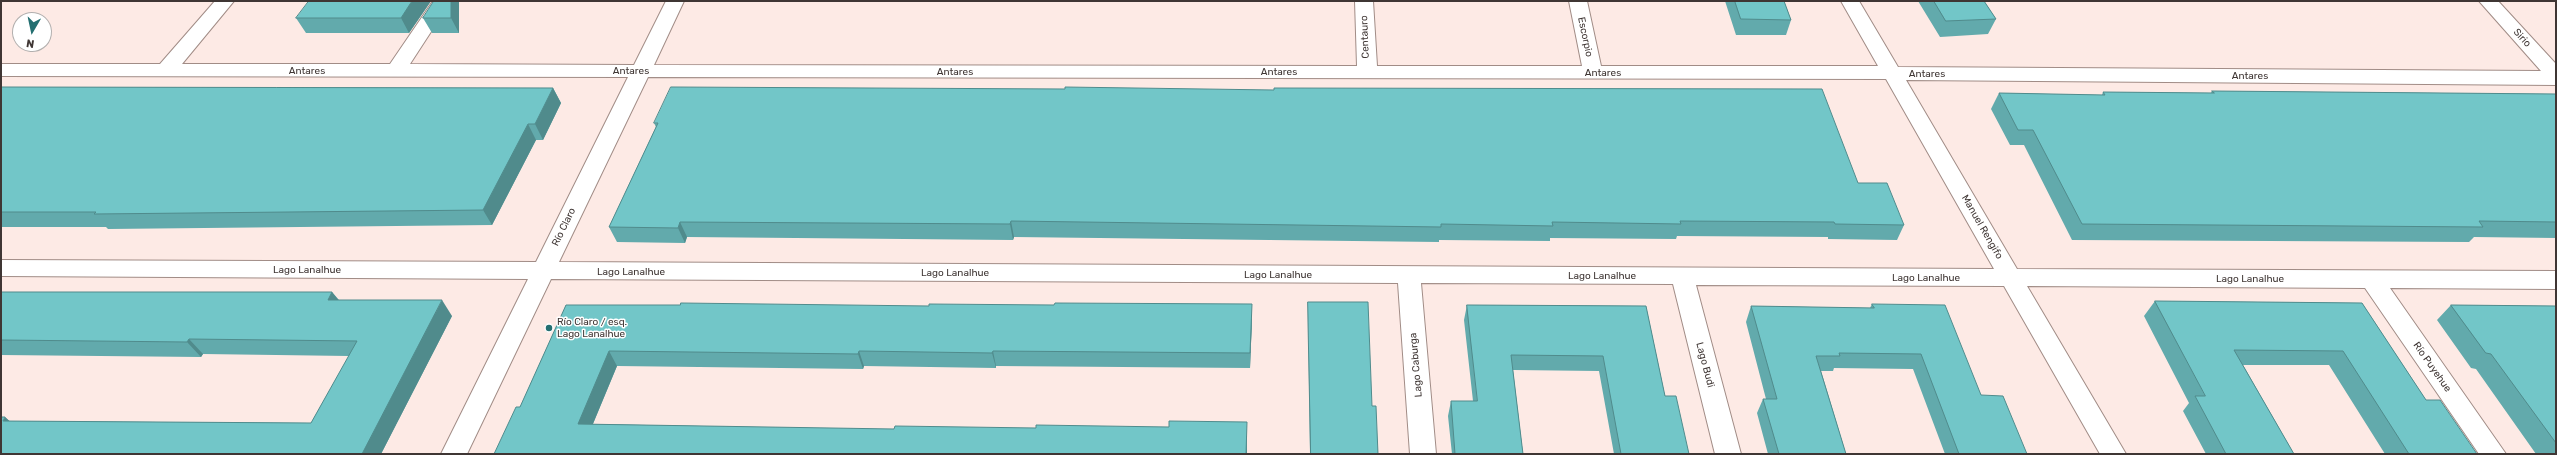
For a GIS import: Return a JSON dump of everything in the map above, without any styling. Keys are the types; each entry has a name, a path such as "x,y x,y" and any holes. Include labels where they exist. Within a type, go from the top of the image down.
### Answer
{"street":[{"path":"165,70 225,1"},
{"path":"394,71 442,1"},
{"name":"Río Claro","path":"454,454 675,1"},
{"name":"Centauro","path":"1364,1 1367,72"},
{"name":"Escorpio","path":"1578,1 1593,73"},
{"name":"Manuel Rengifo","path":"1850,1 2113,454"},
{"name":"Sirio","path":"2488,1 2556,77"},
{"name":"Antares","path":"1,70 1892,73 2556,77"},
{"name":"Lago Lanalhue","path":"1,268 2556,280"},
{"name":"Lago Caburga","path":"1409,275 1423,454"},
{"name":"Lago Budi","path":"1683,277 1728,454"},
{"name":"Río Puyehue","path":"2371,279 2493,454"}],"building":[{"path":"309,1 412,1 401,18 296,18"},
{"path":"434,1 451,1 451,18 423,18"},
{"path":"1735,1 1784,1 1791,20 1741,19"},
{"path":"1934,1 1984,1 1996,19 1946,21"},
{"path":"1,87 553,88 535,124 528,124 483,210 94,214 96,212 1,212"},
{"path":"671,87 1065,89 1065,87 1274,90 1274,88 1822,89 1858,183 1887,183 1904,225 1835,224 1834,222 1680,221 1681,224 1552,222 1553,226 1441,224 1441,227 1011,221 1010,224 680,222 678,228 609,227 658,123 654,123"},
{"path":"2212,91 2556,94 2556,222 2479,221 2483,227 2082,224 2033,130 2018,130 1999,93 2105,95 2103,92 2214,93"},
{"path":"1,292 332,292 328,300 442,300 362,454 1,454 1,417 5,417 3,421 311,423 357,341 189,339 187,342 1,340"},
{"path":"2155,301 2362,303 2426,400 2440,400 2477,454 2409,454 2343,351 2234,350 2294,454 2226,454 2195,396 2205,396"},
{"path":"1308,302 1368,302 1372,406 1376,406 1378,454 1311,454"},
{"path":"681,303 929,306 929,304 1054,305 1055,303 1252,304 1250,353 993,351 992,353 859,351 858,354 609,351 578,424 894,429 895,426 1036,428 1036,425 1169,427 1169,421 1247,422 1246,454 494,454 516,407 520,407 566,305 680,305"},
{"path":"1872,304 1945,305 1981,395 2003,396 2027,454 1959,454 1921,354 1839,353 1840,356 1816,356 1846,454 1779,454 1763,399 1777,399 1751,306 1874,308"},
{"path":"1467,305 1646,306 1665,396 1676,396 1689,454 1621,454 1603,356 1511,355 1523,454 1455,454 1451,401 1477,401"},
{"path":"2451,305 2556,306 2556,443 2491,354 2486,353"}],"place":[{"name":"Río Claro / esq. Lago Lanalhue","path":"549,328"}]}
